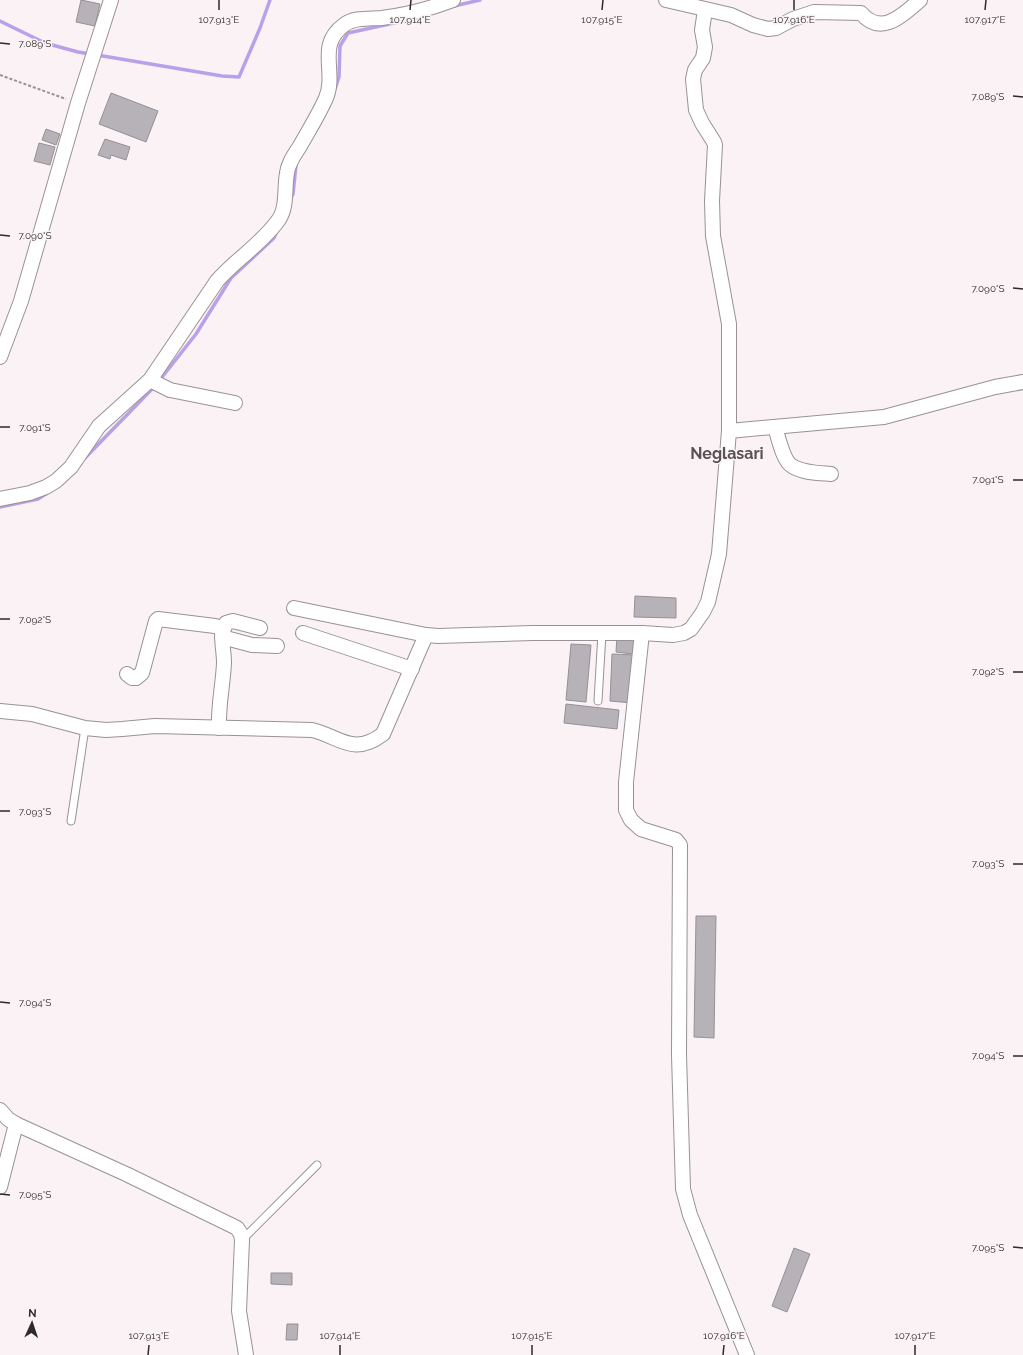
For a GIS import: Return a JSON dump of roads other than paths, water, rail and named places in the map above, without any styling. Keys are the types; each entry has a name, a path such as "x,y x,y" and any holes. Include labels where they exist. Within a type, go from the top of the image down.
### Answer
{"street":[{"path":"0,357 21,302 78,103 111,0"},
{"path":"0,499 30,494 56,481 70,467 100,426 156,383 216,281 254,248 278,221 284,210 288,167 307,134 328,91 330,68 328,49 337,31 344,24 350,22 362,19 383,18 453,0"},
{"path":"666,0 731,15 753,25 768,29 776,28 793,19 814,12 861,13 869,22 884,24 896,20 920,0"},
{"path":"294,608 426,635 438,636 533,633 642,633 673,635 684,633 691,629 703,612 708,602 719,554 729,430 729,324 713,236 712,201 715,146 696,110 693,79 695,70 703,58 705,47 702,30 705,10"},
{"path":"729,430 884,417 995,387 1023,382"},
{"path":"156,383 235,403"},
{"path":"775,427 781,449 790,466 803,471 831,474"},
{"path":"127,674 132,678 136,678 142,673 158,618 219,627 222,635 224,663 219,710 219,728"},
{"path":"222,635 226,623 233,621 260,628"},
{"path":"302,633 412,669"},
{"path":"642,633 626,782 626,810 631,820 641,829 676,840 681,849 679,1055 683,1189 690,1215 747,1355"},
{"path":"222,635 252,645 277,646"},
{"path":"0,711 32,714 85,728 122,730 155,726 312,730 347,744 352,745 369,742 383,734 426,635"},
{"path":"0,1110 8,1119 16,1124 126,1174 236,1228 241,1234 242,1240 239,1311 246,1355"},
{"path":"0,1187 16,1124"}],"lane":[{"path":"598,701 602,633"},
{"path":"71,821 85,728"},
{"path":"242,1240 317,1165"}],"waterway":[{"path":"97,55 222,76 239,77 270,0"},
{"path":"454,6 480,0"},
{"path":"335,89 339,77 340,46 348,33 417,18"},
{"path":"0,21 45,43 91,54"},
{"path":"290,200 293,194 296,165"},
{"path":"159,381 196,334 231,278 274,238 277,231"},
{"path":"83,460 155,386"},
{"path":"0,507 38,499 46,494"}],"district":[{"name":"Neglasari","path":"727,453"}]}
